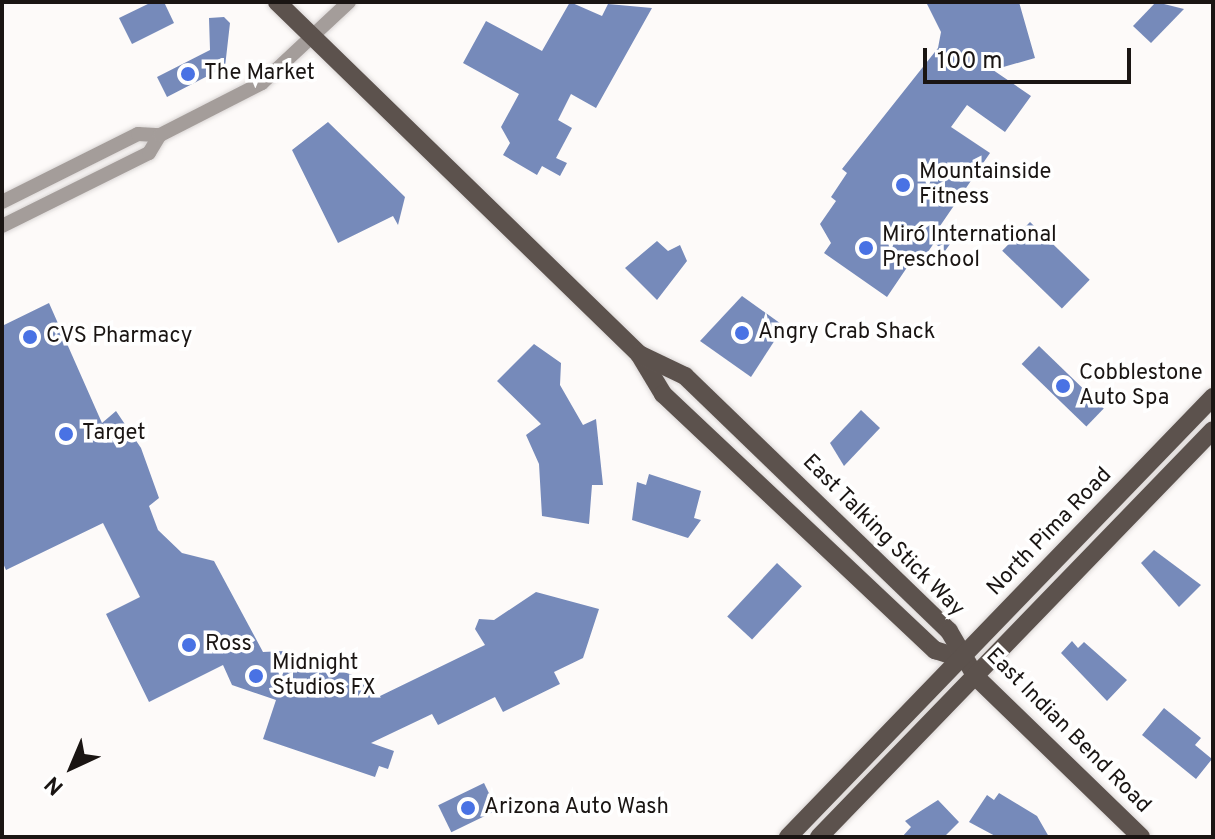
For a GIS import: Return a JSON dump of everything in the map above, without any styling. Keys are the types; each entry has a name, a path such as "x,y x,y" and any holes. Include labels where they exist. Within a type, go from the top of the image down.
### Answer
{"main road":[{"name":"East Talking Stick Way","path":"277,2 639,354 679,409 935,650 962,659"},
{"name":"East Talking Stick Way","path":"639,354 685,376 949,631 962,659"},
{"name":"North Pima Road","path":"788,837 1213,397"},
{"path":"679,409 715,427 755,464 774,461"},
{"path":"819,837 1213,430"},
{"name":"East Indian Bend Road","path":"962,659 976,677 1141,837"}],"street":[{"path":"2,202 138,134 160,135 262,83 314,38 349,2"},
{"path":"2,226 149,153 160,135"}],"building":[{"path":"152,2 164,2 174,23 132,44 119,18"},
{"path":"570,2 602,16 608,4 652,8 596,108 571,94 558,120 572,128 556,158 567,163 560,176 542,166 537,175 503,155 510,143 501,127 519,94 463,63 486,21 542,51"},
{"path":"926,2 1019,2 1035,58 993,70 1031,96 1005,132 967,105 951,127 990,153 940,226 955,237 945,251 934,243 919,265 912,260 887,297 824,253 831,243 820,224 836,201 831,197 847,173 842,169 938,48 941,32"},
{"path":"1156,2 1184,9 1151,43 1133,26"},
{"name":"The Market","path":"224,17 230,23 225,67 167,97 157,77 210,50 209,18"},
{"path":"328,122 405,197 398,225 393,216 338,243 292,150"},
{"path":"1030,222 1090,280 1062,308 1002,251"},
{"path":"657,241 668,251 680,245 687,261 657,300 625,268"},
{"name":"Angry Crab Shack","path":"742,296 784,326 751,377 700,341"},
{"path":"49,303 102,423 116,411 141,448 159,498 149,506 158,530 182,553 214,561 263,652 284,651 361,678 378,697 485,645 475,629 479,619 494,620 536,592 599,609 583,658 554,672 560,684 503,712 495,697 438,725 432,714 371,743 394,751 388,769 379,766 375,777 263,739 276,700 232,685 223,665 149,702 106,614 140,597 103,523 6,570 2,561 2,326"},
{"path":"534,344 561,363 560,385 583,425 596,419 603,485 592,485 589,524 542,516 539,464 526,435 541,424 497,381"},
{"name":"Cobblestone Auto Spa","path":"1039,346 1104,409 1086,427 1022,364"},
{"path":"861,410 880,428 844,466 830,443"},
{"path":"649,474 701,491 694,518 701,520 688,538 632,520 637,482 646,485"},
{"path":"1154,550 1201,585 1179,607 1141,563"},
{"path":"777,563 802,586 752,640 727,616"},
{"path":"1072,641 1078,648 1084,642 1127,680 1107,701 1061,653"},
{"path":"1164,708 1201,738 1195,745 1212,759 1196,779 1142,735"},
{"name":"Arizona Auto Wash","path":"484,783 497,810 451,832 438,805"},
{"path":"999,793 1037,816 1049,837 997,837 969,822 987,795 994,800"},
{"path":"938,800 959,822 944,837 902,837 911,827 905,821"}],"place":[{"name":"The Market","path":"188,74"},
{"name":"Mountainside Fitness","path":"903,185"},
{"name":"Miró International Preschool","path":"866,248"},
{"name":"Angry Crab Shack","path":"742,333"},
{"name":"CVS Pharmacy","path":"30,337"},
{"name":"Cobblestone Auto Spa","path":"1063,386"},
{"name":"Target","path":"66,434"},
{"name":"Ross","path":"189,645"},
{"name":"Midnight Studios FX","path":"256,676"},
{"name":"Arizona Auto Wash","path":"468,808"}]}
